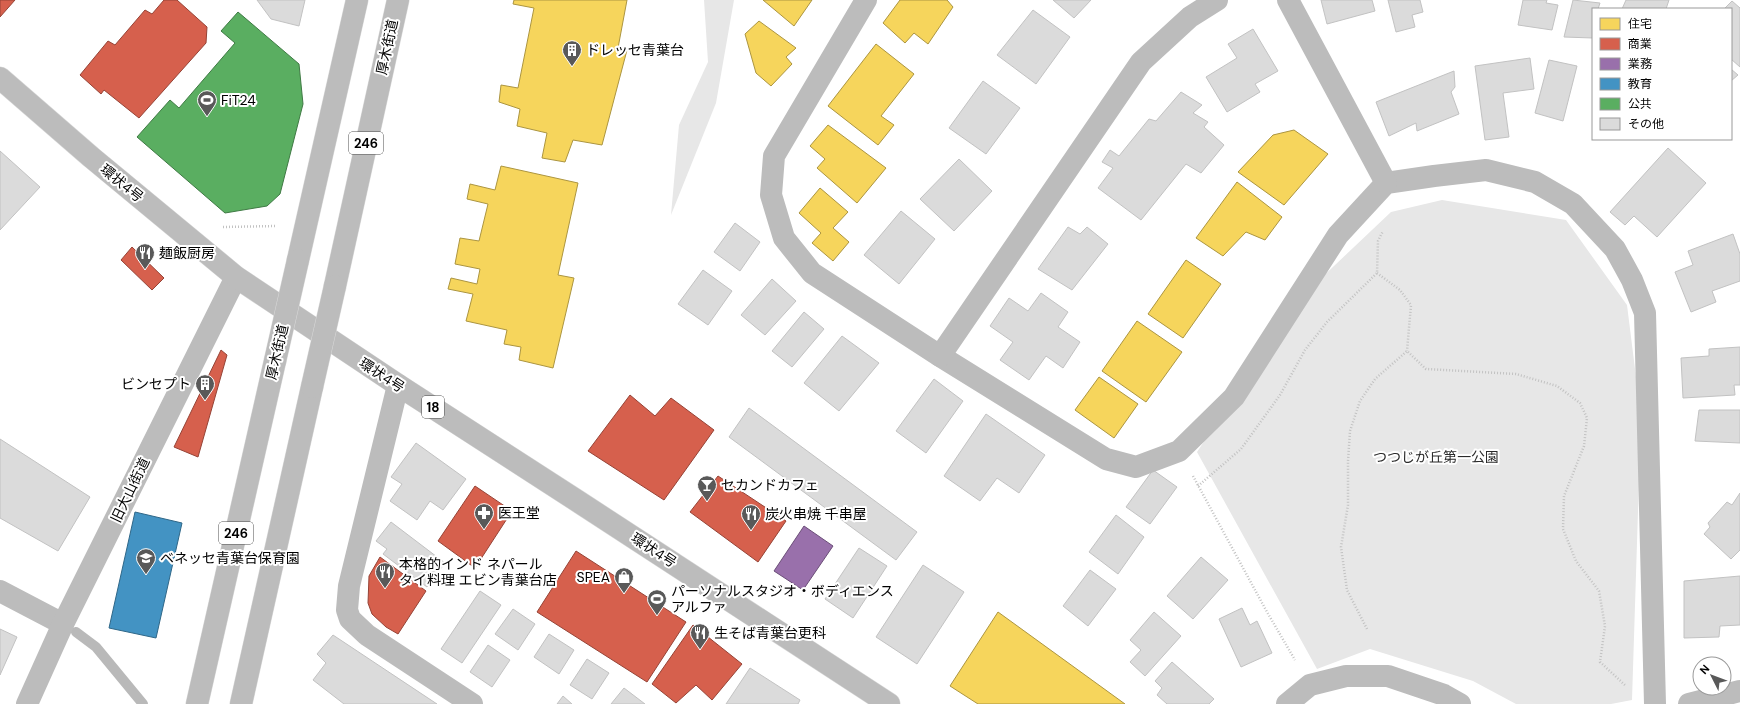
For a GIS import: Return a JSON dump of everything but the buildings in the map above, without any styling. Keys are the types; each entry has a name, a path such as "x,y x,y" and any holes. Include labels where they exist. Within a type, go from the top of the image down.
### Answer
{"main road":[{"name":"厚木街道","path":"197,704 357,0"},
{"name":"厚木街道","path":"241,704 398,0"},
{"path":"866,0 774,156 771,195 784,238 812,273 940,356 1106,459 1136,467 1179,451 1234,397 1338,235 1386,183 1486,170 1535,182 1573,204 1616,249 1645,313 1655,704"},
{"path":"940,356 1141,62 1190,17 1217,0"},
{"path":"1288,0 1386,183"},
{"name":"環状4号","path":"0,78 91,157 236,277 398,385 889,704"},
{"name":"旧大山街道","path":"27,704 63,624 236,277"},
{"path":"398,385 349,586 347,610 350,619 367,635 472,704"},
{"path":"0,591 63,624"},
{"path":"1287,704 1310,685 1346,676 1388,676 1444,696 1460,704"},
{"path":"1689,704 1740,691"}],"path":[{"path":"223,227 279,226"},
{"path":"1198,486 1241,449 1280,395 1305,350 1323,328 1377,273 1400,290 1411,306 1407,351 1375,379 1360,401 1350,430 1348,505 1341,547 1347,590 1367,629"},
{"path":"1407,351 1426,370 1516,374 1557,386 1580,403 1587,418 1584,446 1564,496 1563,529 1576,561 1599,591 1605,626 1600,662 1641,701 1655,704"},
{"path":"1179,451 1267,612 1310,685"}],"green space":[{"path":"704,0 734,0 716,103 671,215 679,125 708,62"},
{"name":"つつじが丘第一公園","path":"1442,200 1566,220 1627,305 1641,417 1632,700 1611,704 1516,704 1473,681 1370,649 1317,669 1197,452 1297,301 1391,212"}],"waterway":[{"path":"76,632 96,647 143,704"}],"place":[{"name":"ドレッセ青葉台","path":"572,67"},
{"name":"FiT24","path":"207,117"},
{"name":"麺飯厨房","path":"145,270"},
{"name":"ビンセプト","path":"205,401"},
{"name":"セカンドカフェ","path":"707,502"},
{"name":"医王堂","path":"484,530"},
{"name":"炭火串焼 千串屋","path":"751,531"},
{"name":"ベネッセ青葉台保育園","path":"146,575"},
{"name":"本格的インド ネパール タイ料理 エビン青葉台店","path":"385,589"},
{"name":"SPEA","path":"624,594"},
{"name":"パーソナルスタジオ・ボディエンス アルファ","path":"657,616"},
{"name":"生そば青葉台更科","path":"700,650"}]}
